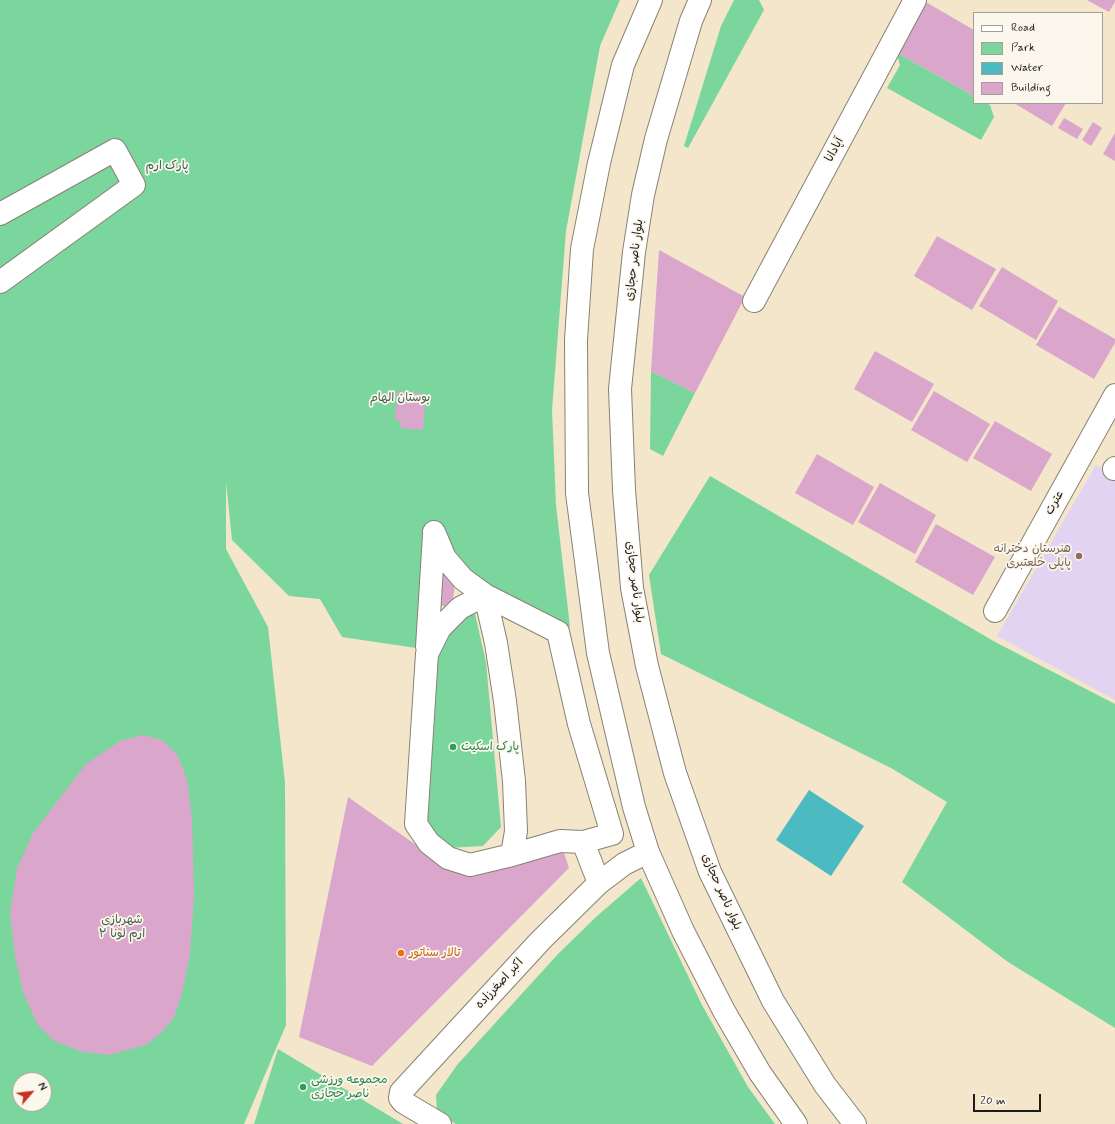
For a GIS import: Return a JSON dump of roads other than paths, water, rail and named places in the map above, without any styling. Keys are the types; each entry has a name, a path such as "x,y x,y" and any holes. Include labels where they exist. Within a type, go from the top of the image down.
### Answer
{"main road":[{"path":"651,0 623,65 599,163 582,249 576,340 577,493 598,652 634,807 648,852 683,931 724,1011 760,1073 796,1124"},
{"name":"بلوار ناصر حجازی","path":"700,0 691,21 656,139 643,195 634,260 620,390 624,490 632,588 647,666 675,773 710,872 774,1001 825,1085 855,1124"},
{"name":"آپادانا","path":"754,301 915,0"},
{"path":"0,214 115,150 134,184 0,282"},
{"name":"عترت","path":"995,611 1115,395"},
{"path":"612,834 583,842 560,842 470,865 448,858 429,843 416,824 434,532 445,558 462,579 485,595 558,632 580,724 612,834 624,864"},
{"path":"427,654 440,628 460,608 485,595"},
{"path":"485,595 496,643 505,701 514,781 516,831 512,855"},
{"path":"583,842 599,883"},
{"name":"اکبر اصغرزاده","path":"440,1124 403,1102 400,1098 401,1092 541,940 599,883 624,864 648,852"}],"water":[{"path":"809,790 864,826 831,876 776,840"}],"place":[{"name":"هنرستان دخترانه پاپلی خلعتبری","path":"1079,556"},
{"name":"پارک اسکیت","path":"453,747"},
{"name":"تالار سناتور","path":"401,953"},
{"name":"مجموعه ورزشی ناصر حجازی","path":"303,1087"}],"park label":[{"name":"پارک ارم","path":"167,166"},
{"name":"بوستان الهام","path":"400,398"},
{"name":"شهربازی ارم لونا ۲","path":"122,927"}]}
